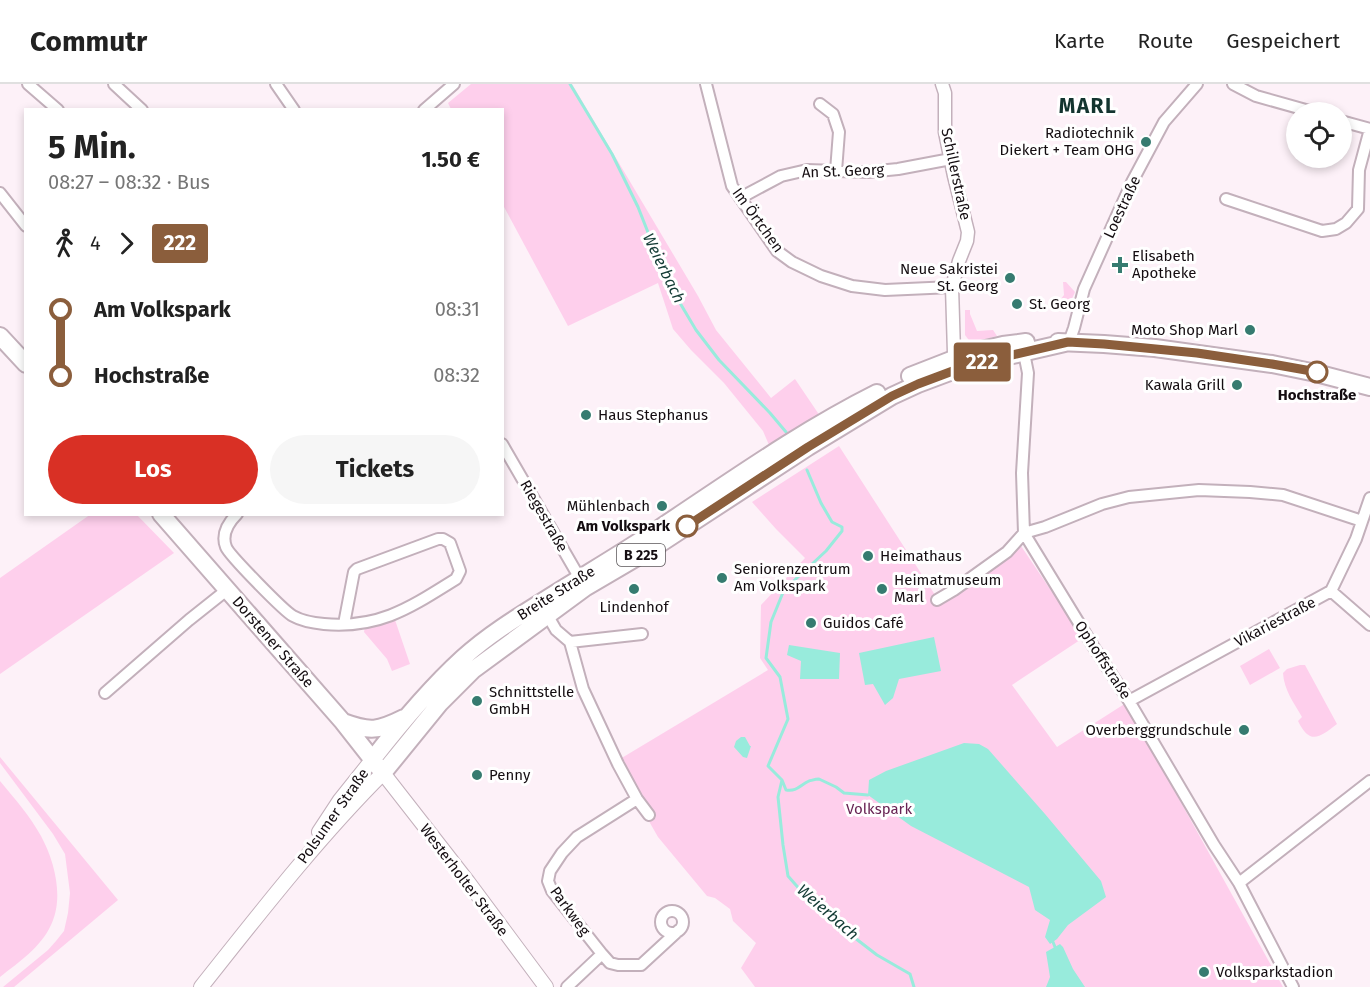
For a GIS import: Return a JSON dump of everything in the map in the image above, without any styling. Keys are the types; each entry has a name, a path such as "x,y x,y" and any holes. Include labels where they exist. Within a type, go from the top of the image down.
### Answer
{"main road":[{"path":"0,336 24,362"},
{"name":"Breite Straße","path":"377,766 473,670 544,609 583,583 661,543 869,409 985,349 1068,342"},
{"name":"B 225","path":"1068,342 1155,348 1261,363 1317,372 1370,387"},
{"name":"Dorstener Straße","path":"163,516 342,722 377,766"},
{"name":"Breite Straße","path":"377,766 407,716 463,658 494,633 544,609"},
{"path":"342,722 374,730 387,727 407,716"},
{"name":"Polsumer Straße","path":"201,987 294,872 340,800 377,766"},
{"name":"Westerholter Straße","path":"377,766 462,874 546,987"}],"street":[{"path":"28,84 56,108"},
{"path":"114,84 140,108"},
{"path":"276,84 293,108"},
{"path":"426,108 454,84"},
{"name":"Im Örtchen","path":"706,84 732,186 777,251 792,262 821,276 852,286 885,291 952,287"},
{"name":"Schillerstraße","path":"942,84 945,93 945,132 968,232 952,287 956,364"},
{"name":"Loestraße","path":"1068,342 1084,289 1132,182 1164,122 1197,84"},
{"path":"1233,84 1256,96 1286,104"},
{"path":"820,104 833,114 839,132 836,171"},
{"path":"1226,199 1322,231 1336,229 1346,223 1358,209 1359,170 1370,129 1352,124"},
{"name":"An St. Georg","path":"740,198 781,176 807,170 868,172 951,159"},
{"path":"0,192 24,223"},
{"name":"Ophoffstraße","path":"1023,347 1028,373 1022,473 1024,533 1129,700 1239,884 1293,987"},
{"name":"Riegestraße","path":"504,447 583,583"},
{"path":"937,600 1007,552 1024,533 1102,504 1129,497 1199,490 1283,495 1362,521"},
{"name":"Vikariestraße","path":"1129,700 1331,591 1356,539 1370,498"},
{"path":"235,516 228,523 225,533 226,547 234,559 291,616 307,622 325,624 344,624 372,622 397,614 456,579 460,571 450,543 438,539 357,569 354,572 344,624"},
{"path":"105,693 228,589"},
{"path":"1331,591 1370,625"},
{"path":"544,609 556,630 570,642 583,689 618,764 637,799 649,815"},
{"path":"570,642 642,634"},
{"path":"1239,884 1370,781"},
{"name":"Parkweg","path":"637,799 577,837 549,872 548,881 552,891 610,963 636,966 641,964 679,930"},
{"path":"567,987 602,954"}],"green space":[{"path":"471,84 572,84 716,330 771,398 795,379 820,416 769,445 763,431 724,383 673,329 658,283 568,326 504,207 504,108 450,108 448,103"},
{"path":"1063,282 1066,282 1075,292 1066,312 1059,306 1064,295"},
{"path":"965,310 970,310 977,331 993,330 997,336 971,343 965,335"},
{"name":"Volkspark","path":"839,446 937,598 1021,546 1083,638 1012,685 1057,747 1126,703 1283,987 755,987 741,968 756,943 733,921 730,909 715,898 707,896 658,837 646,816 652,812 620,759 768,670 760,658 761,605 805,558 752,502"},
{"path":"88,516 138,516 174,553 0,674 0,578"},
{"path":"394,617 410,664 392,671 387,659 364,632 365,627"},
{"path":"1269,649 1280,668 1250,685 1240,666"},
{"path":"1305,665 1337,724 1316,737 1307,734 1302,729 1298,721 1302,717 1285,685 1283,673 1287,669"},
{"path":"0,757 118,900 14,987 3,987 48,950 64,931 70,893 65,854 53,834 0,763"},
{"path":"0,781 41,836 54,868 57,903 47,933 29,954 0,977"}],"shaded area":[{"path":"934,637 941,671 899,679 893,698 885,705 873,684 865,685 859,653"},
{"path":"789,645 840,653 839,679 800,679 801,661 787,655"},
{"path":"745,737 751,746 747,758 743,757 734,747 736,741"},
{"path":"964,743 979,744 988,749 1101,881 1106,897 1068,925 1050,944 1045,937 1050,920 1035,910 1029,887 911,826 868,795 869,780 886,771"},
{"path":"1060,944 1085,987 1046,987 1050,977 1046,952"}],"waterway":[{"name":"Weierbach","path":"570,84 612,154 638,207 664,273 696,330 719,360 786,432"},
{"name":"Weierbach","path":"807,470 821,503 832,522 842,527 842,531 826,551 784,590 771,622 766,658 780,677 788,719 768,766 782,780 778,797 788,876 809,900 842,928 877,955 910,974 914,987"},
{"path":"782,780 786,790 796,789 809,781 819,779 844,793 868,795"},
{"path":"1053,942 1055,947"}],"bus line":[{"name":"222","path":"687,526 808,447 892,396 958,369 991,360 1068,342 1197,353 1317,372"}],"place":[{"name":"Radiotechnik Diekert + Team OHG","path":"1146,142"},
{"name":"Elisabeth Apotheke","path":"1120,265"},
{"name":"Neue Sakristei St. Georg","path":"1010,278"},
{"name":"St. Georg","path":"1017,304"},
{"name":"Moto Shop Marl","path":"1250,330"},
{"name":"Hochstraße","path":"1317,372"},
{"name":"Kawala Grill","path":"1237,385"},
{"name":"Haus Stephanus","path":"586,415"},
{"name":"Mühlenbach","path":"662,506"},
{"name":"Am Volkspark","path":"687,526"},
{"name":"Heimathaus","path":"868,556"},
{"name":"Seniorenzentrum Am Volkspark","path":"722,578"},
{"name":"Lindenhof","path":"634,589"},
{"name":"Heimatmuseum Marl","path":"882,589"},
{"name":"Guidos Café","path":"811,623"},
{"name":"Schnittstelle GmbH","path":"477,701"},
{"name":"Overberggrundschule","path":"1244,730"},
{"name":"Penny","path":"477,775"},
{"name":"Volksparkstadion","path":"1204,972"}],"district":[{"name":"MARL","path":"1088,106"}]}
